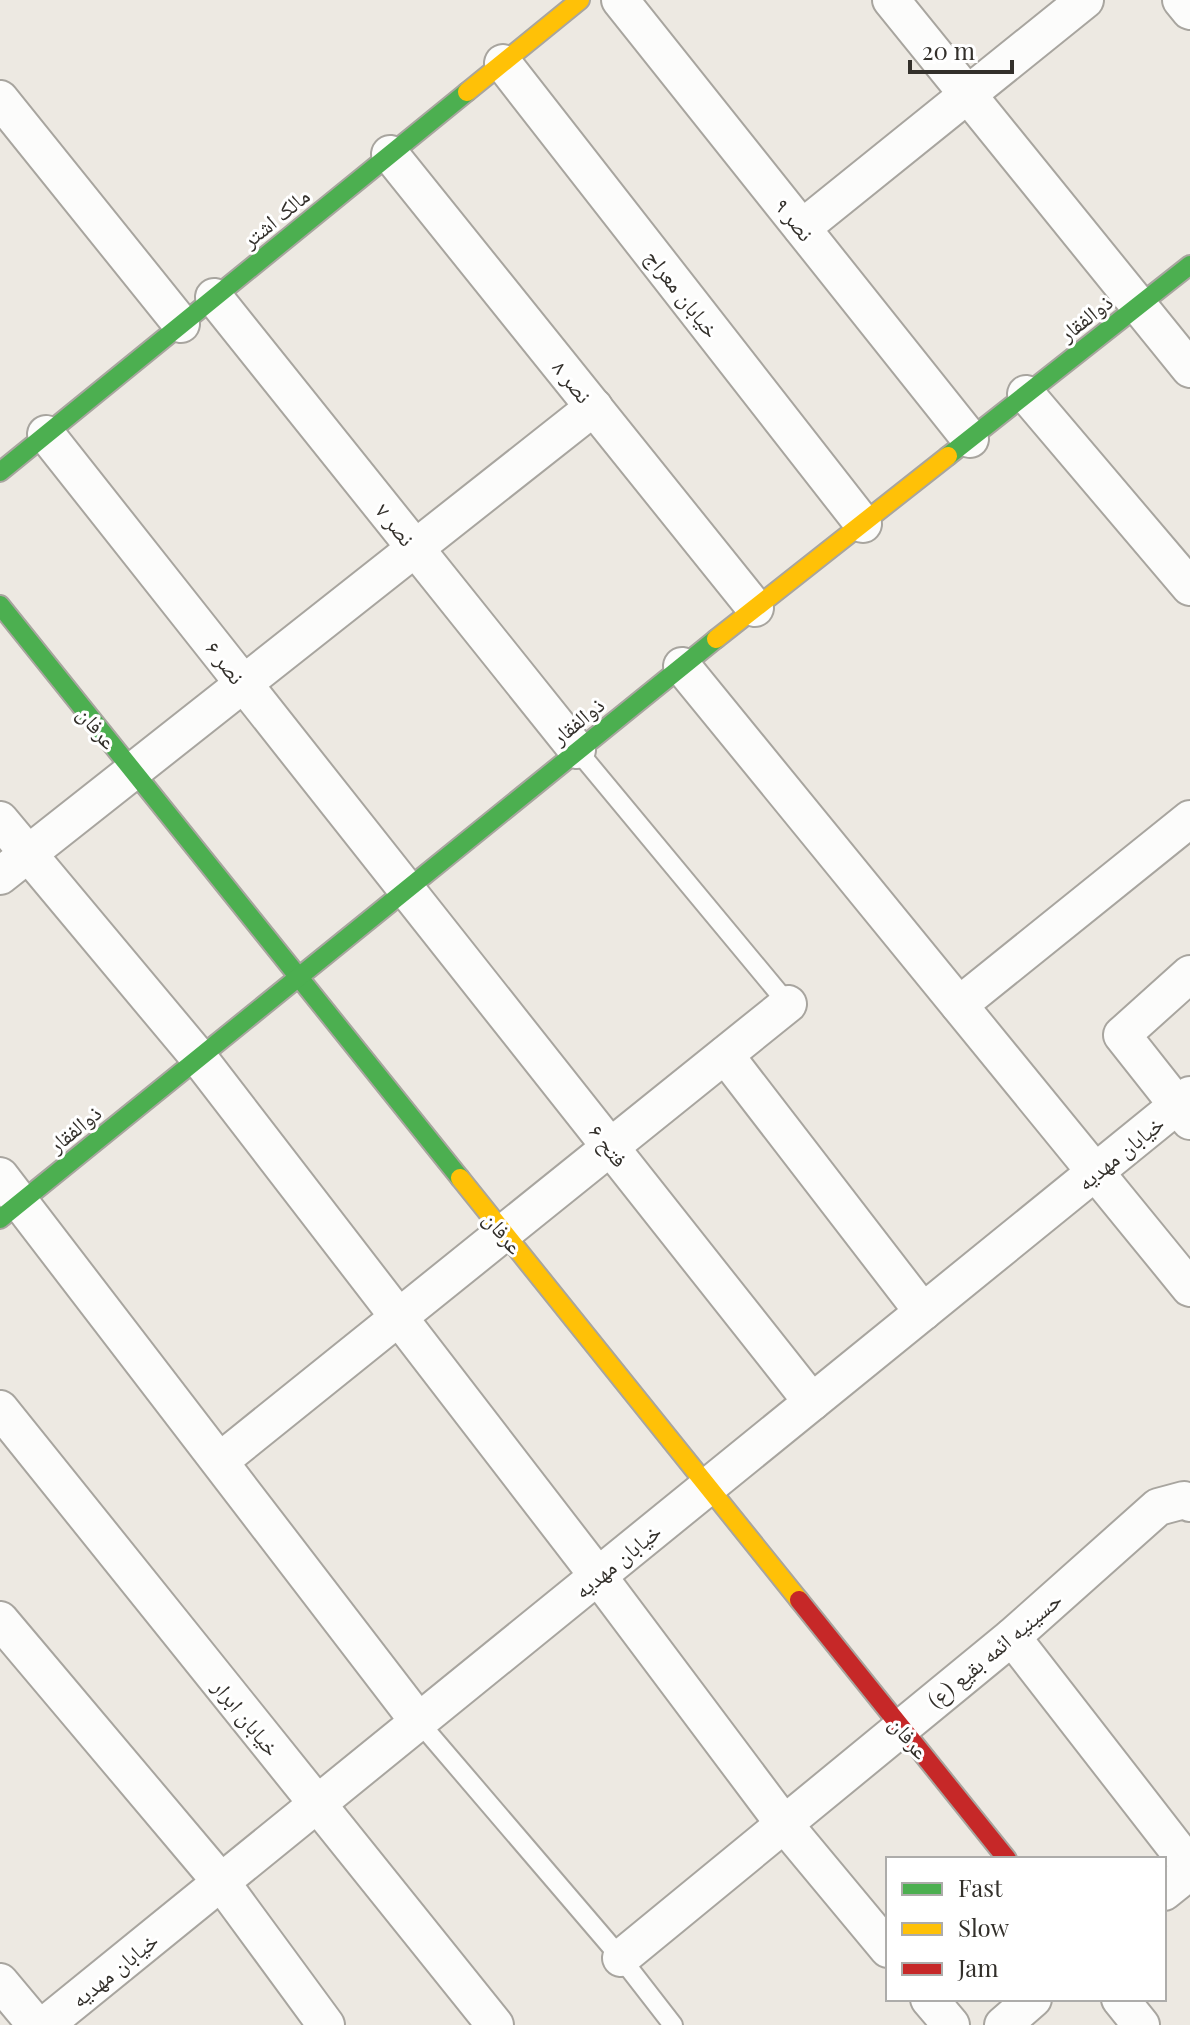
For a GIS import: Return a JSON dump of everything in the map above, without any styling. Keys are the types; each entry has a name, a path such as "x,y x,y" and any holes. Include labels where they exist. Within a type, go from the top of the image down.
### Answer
{"street":[{"name":"مالک اشتر","path":"0,472 580,0"},
{"name":"نصر ۹","path":"620,0 970,439"},
{"path":"891,0 1190,369"},
{"path":"802,228 1085,0"},
{"path":"1181,0 1190,11"},
{"name":"خیابان معراج","path":"503,63 863,524"},
{"path":"0,99 181,324"},
{"name":"نصر ۸","path":"390,154 755,608"},
{"name":"ذوالفقار","path":"7,1199 199,1058 577,750 1190,265"},
{"name":"نصر ۷","path":"214,297 577,750"},
{"path":"1026,394 1190,587"},
{"path":"0,876 594,407"},
{"name":"نصر ۶","path":"46,434 406,889"},
{"name":"عرفان","path":"0,605 1005,1857"},
{"path":"682,666 1190,1288"},
{"path":"959,1005 1190,819"},
{"path":"0,820 199,1058 598,1576 784,1824 886,1947"},
{"name":"فتح ۶","path":"406,889 812,1402"},
{"path":"1186,1107 1122,1035 1190,974"},
{"path":"220,1461 788,1004"},
{"path":"725,1055 923,1312"},
{"name":"خیابان مهدیه","path":"45,2025 1095,1172 1186,1107"},
{"path":"7,1199 220,1461 419,1722"},
{"name":"خیابان ابرار","path":"0,1409 495,2025"},
{"name":"حسینیه ائمه بقیع (ع)","path":"621,1958 1012,1637 1158,1507 1187,1502"},
{"path":"4,1633 221,1882 326,2025"},
{"path":"1012,1637 1190,1869 1166,1890"},
{"path":"0,1982 36,2025"},
{"path":"931,2001 951,2025"},
{"path":"1003,2025 1031,2001"},
{"path":"1122,2001 1141,2025"}],"lane":[{"path":"577,750 788,1004"},
{"path":"419,1722 621,1958 673,2025"}],"traffic: fast":[{"path":"0,472 467,92"},
{"path":"948,456 1190,265"},
{"path":"0,605 460,1178"},
{"path":"0,1219 716,639"}],"traffic: slow":[{"path":"467,92 580,0"},
{"path":"716,639 948,456"},
{"path":"460,1178 799,1600"}],"traffic: jam":[{"path":"799,1600 1005,1857"}]}
